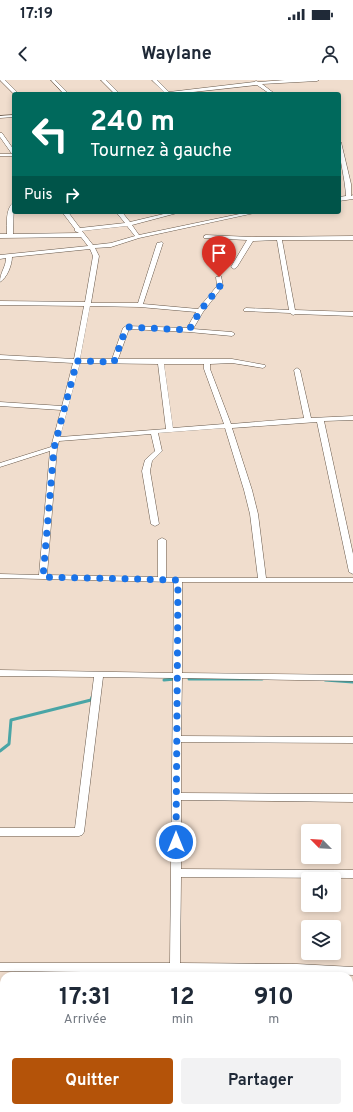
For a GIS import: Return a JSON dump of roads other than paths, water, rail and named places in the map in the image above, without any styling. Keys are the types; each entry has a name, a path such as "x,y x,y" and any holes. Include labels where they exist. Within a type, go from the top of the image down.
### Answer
{"street":[{"path":"2,80 15,92"},
{"path":"53,80 65,92"},
{"path":"104,80 116,92"},
{"path":"154,80 165,92"},
{"path":"251,80 270,92"},
{"path":"183,92 278,80 317,80"},
{"path":"216,88 221,92"},
{"path":"0,117 12,116"},
{"path":"0,134 12,151"},
{"path":"0,155 12,154"},
{"path":"341,156 346,190 351,197 341,199"},
{"path":"10,236 10,214 12,209"},
{"path":"43,577 54,448 77,361 96,256 92,247 66,214"},
{"path":"121,214 138,237"},
{"path":"0,236 80,232 129,224 170,214"},
{"path":"0,257 116,244 138,237 246,214"},
{"path":"196,224 207,240 251,238 353,238"},
{"path":"234,267 251,238"},
{"path":"279,238 293,313"},
{"path":"140,305 160,243"},
{"path":"0,280 9,264 9,256"},
{"path":"189,330 200,311 220,286 219,277"},
{"path":"1,305 87,303 140,305 200,311"},
{"path":"246,310 293,313 353,314"},
{"path":"114,362 126,328 128,327 232,334"},
{"path":"0,357 114,362 227,361 263,366"},
{"path":"161,362 170,430"},
{"path":"207,362 207,369 222,407 242,467 251,502 262,580"},
{"path":"297,370 308,420"},
{"path":"0,404 65,408"},
{"path":"56,439 320,419 353,418"},
{"path":"320,419 353,572"},
{"path":"154,431 159,451 149,460 146,471 155,524"},
{"path":"0,465 54,448"},
{"path":"162,540 162,580"},
{"path":"0,576 162,580 353,580"},
{"path":"175,968 178,580"},
{"path":"0,674 353,678"},
{"path":"0,832 79,832 99,675"},
{"path":"176,739 353,740"},
{"path":"176,796 353,798"},
{"path":"175,873 353,874"},
{"path":"0,967 88,972 175,968 297,972 353,971"}],"waterway":[{"path":"164,680 175,679"},
{"path":"189,679 262,679"},
{"path":"325,680 353,682"},
{"path":"0,751 9,744 11,720 91,700 92,697"}]}
